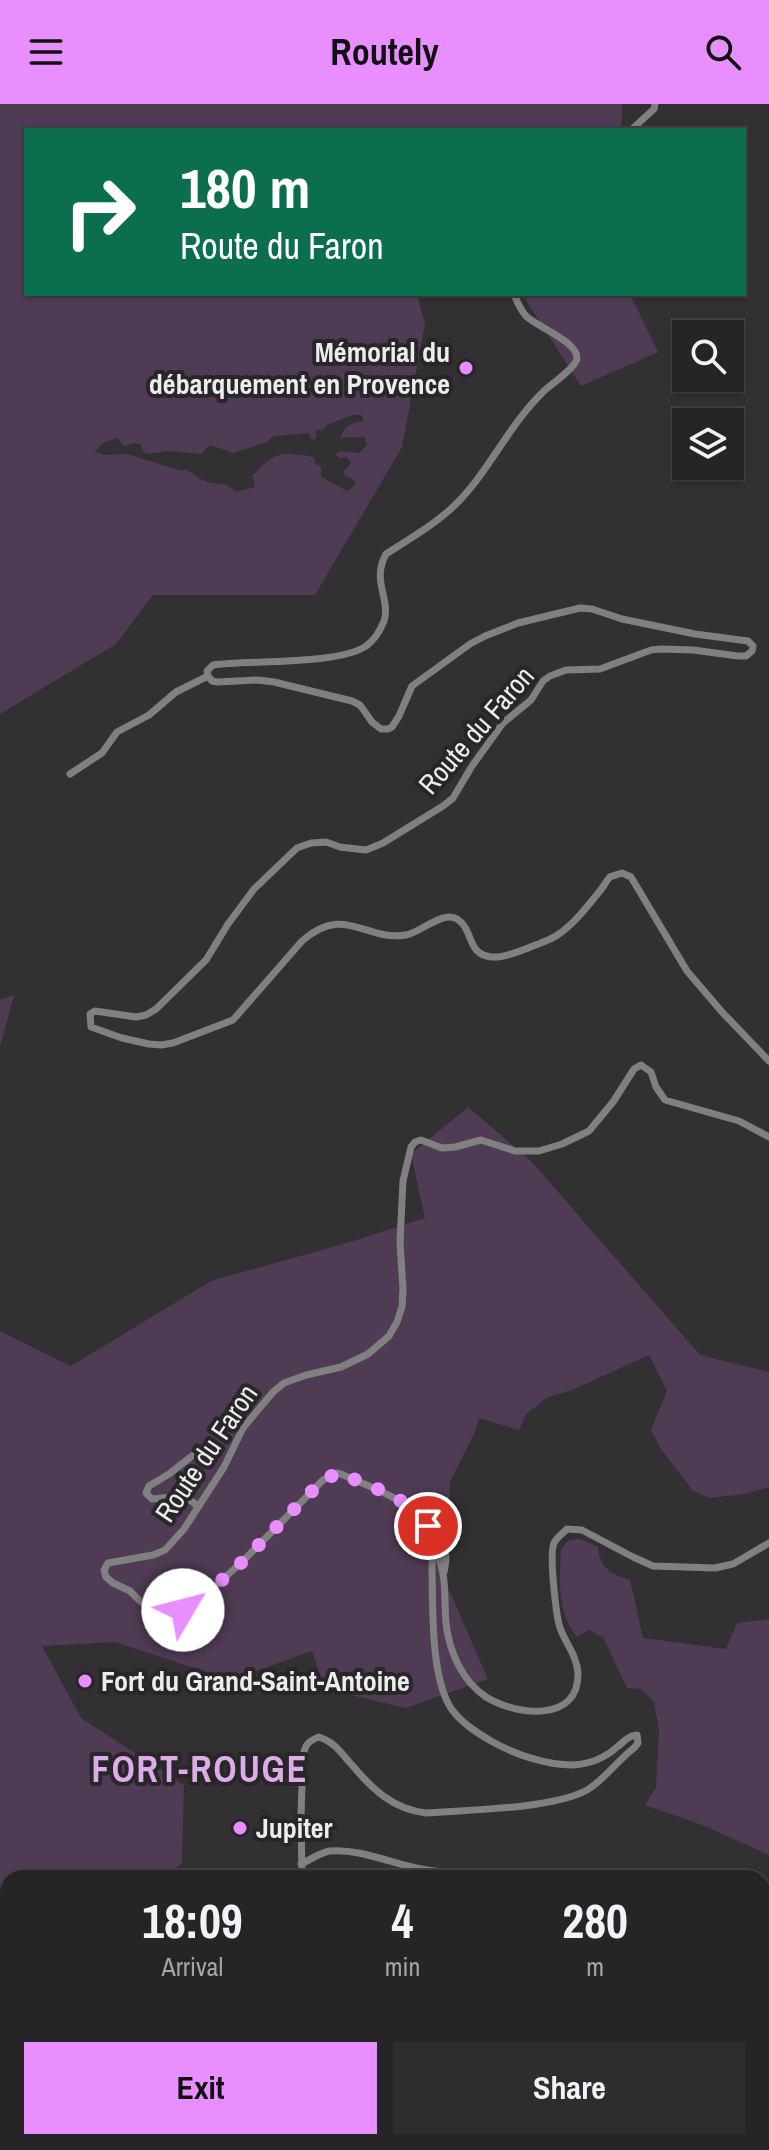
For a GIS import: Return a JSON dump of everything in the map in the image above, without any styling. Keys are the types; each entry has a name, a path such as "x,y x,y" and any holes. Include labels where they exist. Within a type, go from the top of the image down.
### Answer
{"street":[{"path":"633,128 654,109 655,104"},
{"path":"70,774 102,753 117,732 149,715 176,692 208,676 207,671 213,665 338,655 364,647 378,634 385,615 379,575 380,564 386,554 456,504 481,477 514,425 543,392 574,366 577,359 567,343 524,314 515,296"},
{"name":"Route du Faron","path":"208,676 218,682 274,682 352,701 360,705 381,729 388,729 399,716 412,686 453,655 485,636 563,611 592,609 660,627 748,641 753,646 746,656 693,650 651,650 600,669 566,670 550,676 531,700 503,723 453,798 443,806 366,850 326,842 297,848 254,889 206,960 156,1009 136,1017 95,1011 90,1014 91,1027 122,1038 161,1045 233,1020 302,941 314,930 337,924 386,934 409,935 433,922 457,918 476,950 484,955 494,958 517,952 556,936 582,912 611,876 622,873 631,877 687,971 769,1061"},
{"name":"Route du Faron","path":"433,1545 428,1526 419,1513 338,1473 323,1480 242,1562 191,1608 175,1613 156,1611 130,1591 113,1583 104,1570 108,1563 165,1550 184,1529 224,1467 243,1428 273,1392 284,1383 341,1367 368,1354 389,1336 402,1307 400,1242 403,1181 415,1142 421,1140 442,1148 481,1140 515,1151 539,1151 562,1144 589,1131 613,1102 627,1076 641,1065 651,1072 665,1100 739,1121 769,1137"},
{"path":"192,1456 149,1486 146,1493 152,1499 182,1496 194,1501 197,1506"},
{"path":"301,1870 303,1756 304,1747 310,1740 319,1737 335,1745 389,1801 401,1808 426,1813 526,1805 586,1791 638,1743 637,1735 634,1735 594,1761 560,1764 500,1746 466,1724 449,1705 436,1659 433,1545 442,1544 446,1550 446,1626 455,1659 464,1674 472,1686 495,1702 513,1709 542,1712 554,1710 564,1703 572,1695 577,1682 576,1659 560,1627 556,1611 552,1558 554,1542 567,1529 582,1530 653,1566 715,1568 733,1564 769,1543"},
{"path":"433,1555 438,1556 444,1574"},
{"path":"301,1864 327,1851 350,1853 423,1870"}],"shaded area":[{"path":"0,104 622,104 621,128 24,128 24,296 418,296 425,324 402,447 315,595 153,595 116,644 0,714","holes":["352,415 363,417 363,421 349,425 341,438 364,436 367,444 360,453 340,451 336,454 339,458 347,457 351,463 343,472 356,484 348,491 321,477 321,467 315,463 314,457 303,455 273,457 252,476 255,487 236,492 227,486 203,480 185,469 181,471 127,454 104,455 95,451 103,443 118,438 123,446 141,444 143,452 149,454 167,451 202,454 211,445 233,453 267,442 273,436 309,433 312,440 316,438 316,430 323,430 327,425"]},
{"path":"523,296 631,296 658,352 581,386"},
{"path":"14,995 0,1047 0,1000"},
{"path":"468,1107 531,1161 700,1355 769,1372 769,1487 710,1498 693,1491 661,1449 651,1430 667,1391 649,1355 572,1390 548,1397 526,1414 519,1430 479,1418 450,1482 445,1581 488,1679 406,1708 325,1689 312,1651 231,1680 115,1642 42,1646 81,1718 184,1785 182,1863 174,1870 0,1870 0,1331 71,1366 211,1281 425,1218 411,1154"},
{"path":"580,1539 598,1547 601,1561 608,1570 630,1580 643,1638 726,1649 737,1623 769,1619 769,1855 705,1826 645,1805 656,1787 659,1729 654,1702 641,1689 627,1688 603,1637 589,1630 577,1637 570,1628 560,1584 561,1549 569,1540"}],"place":[{"name":"Mémorial du débarquement en Provence","path":"466,368"},
{"name":"Fort du Grand-Saint-Antoine","path":"85,1681"},
{"name":"Jupiter","path":"240,1828"}],"district":[{"name":"FORT-ROUGE","path":"200,1769"}],"route":[{"path":"183,1610 191,1608 242,1562 323,1480 333,1474 351,1478 402,1503 419,1513 428,1526"}]}
